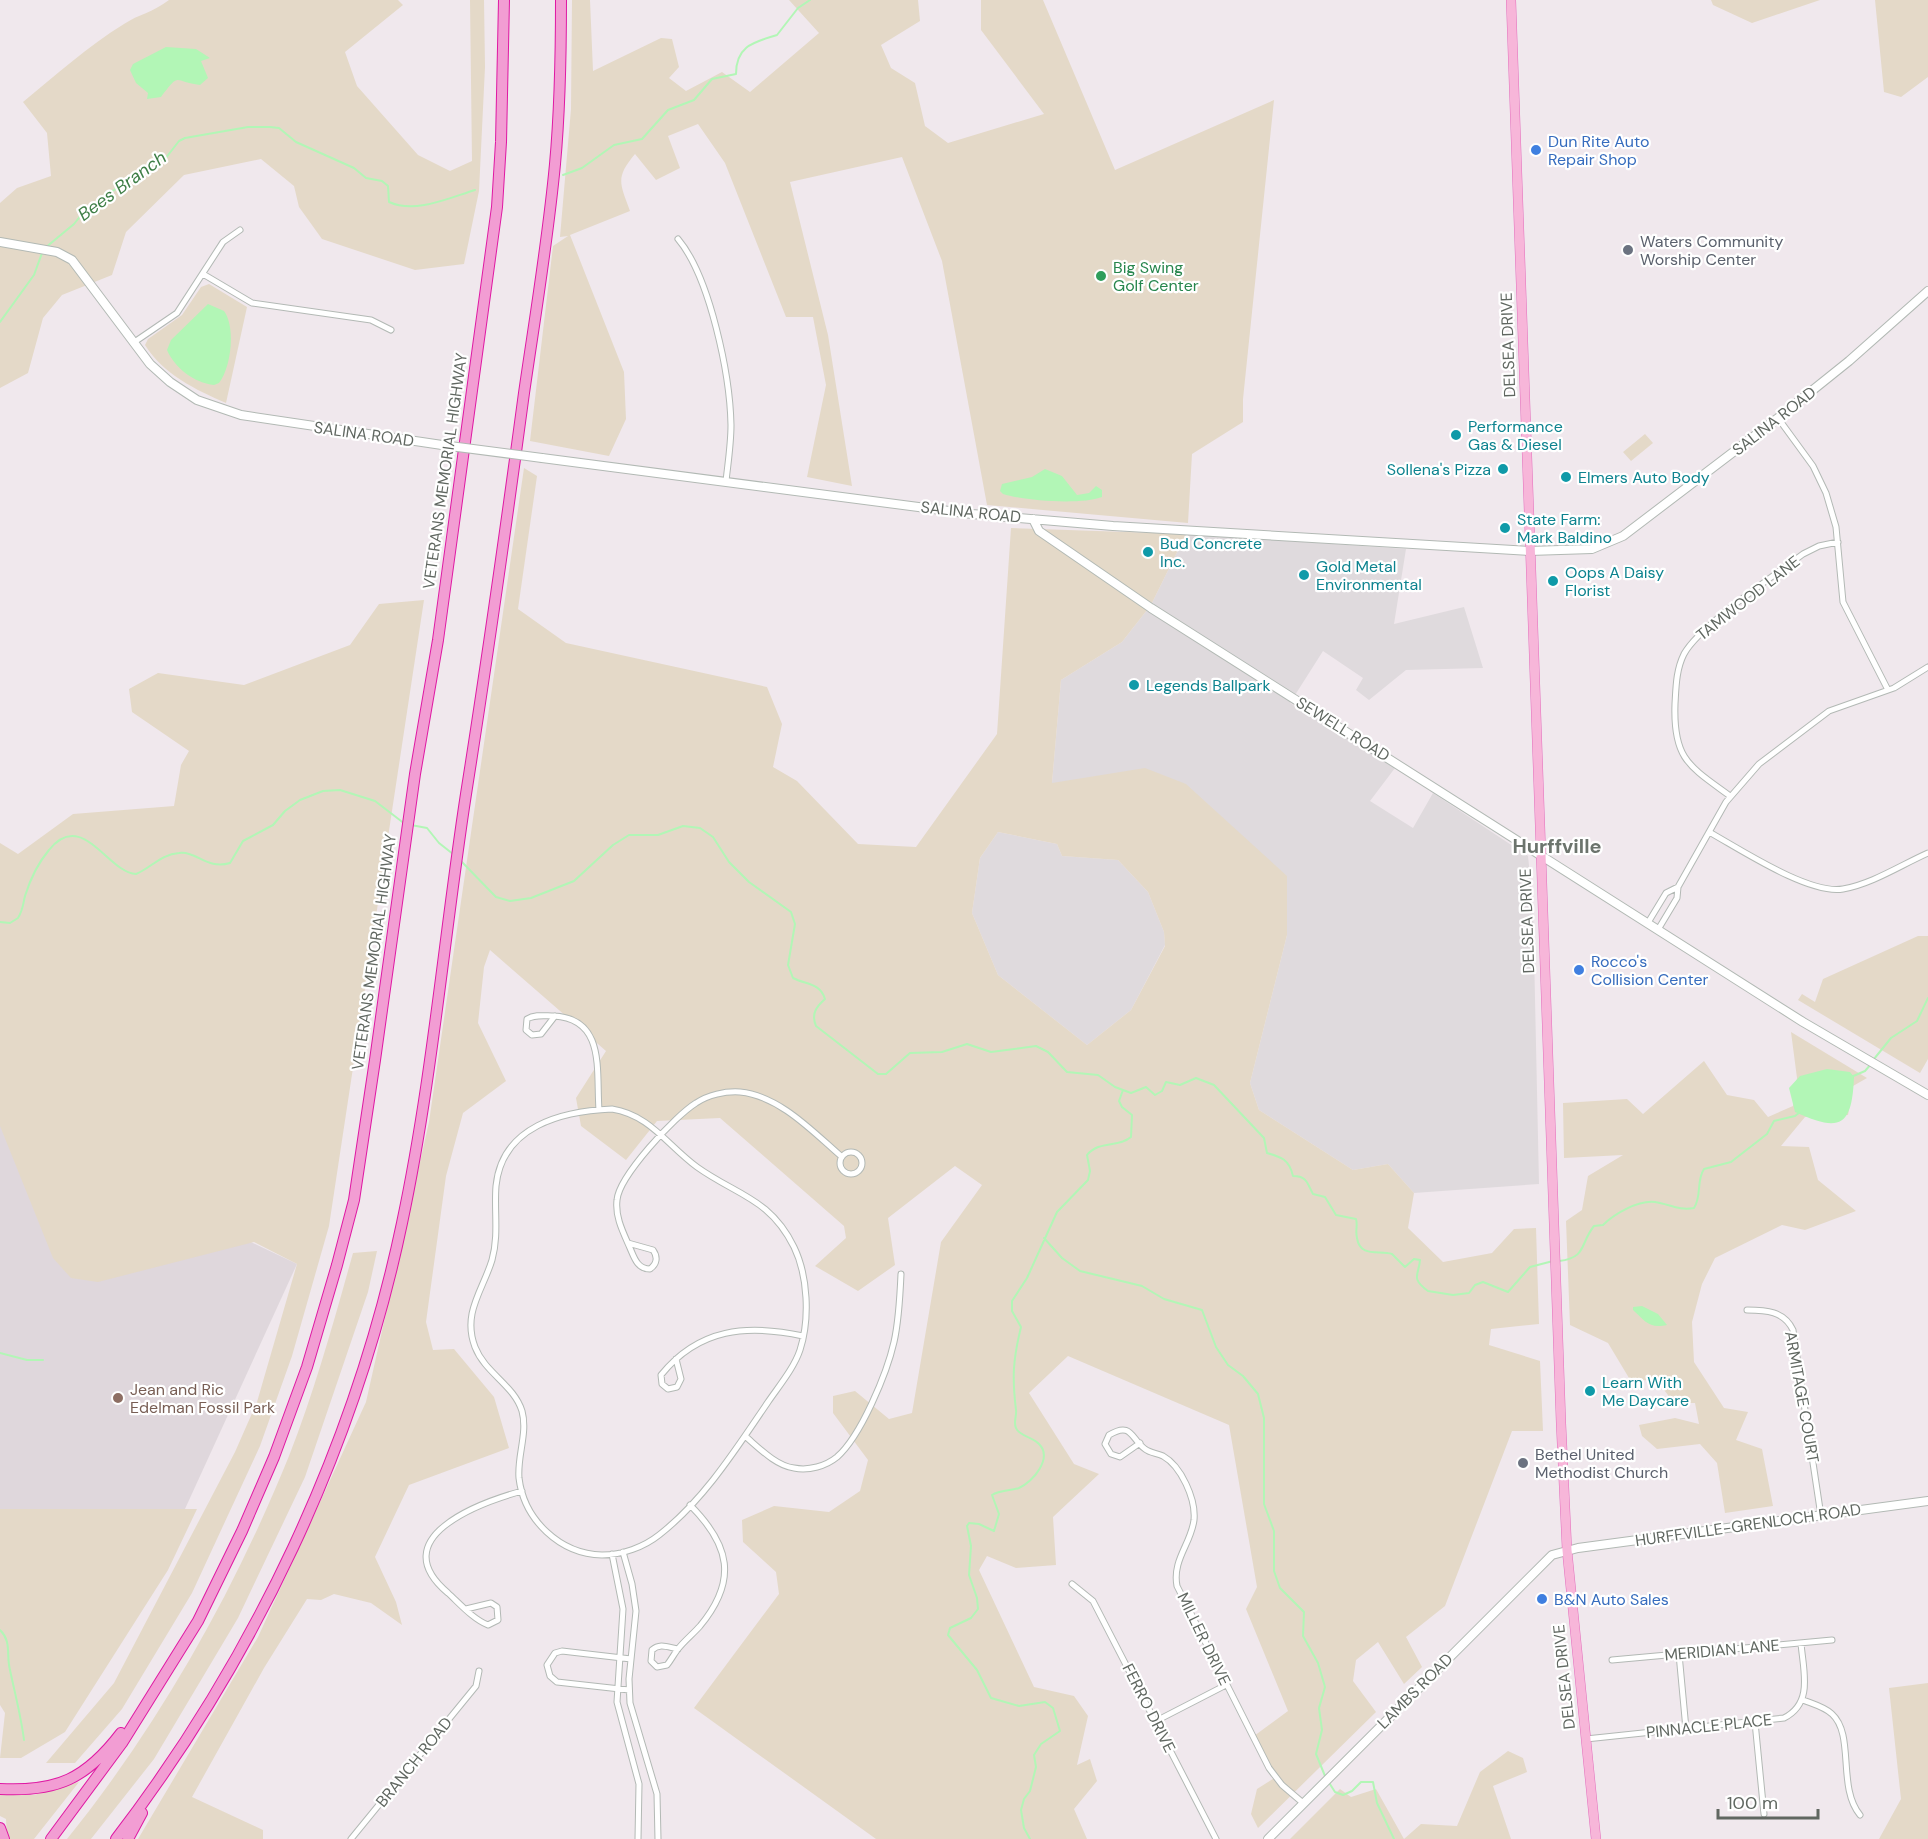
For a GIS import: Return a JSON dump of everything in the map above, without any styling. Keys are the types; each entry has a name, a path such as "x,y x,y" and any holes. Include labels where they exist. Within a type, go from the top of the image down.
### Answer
{"highway":[{"name":"VETERANS MEMORIAL HIGHWAY","path":"51,1839 122,1743 198,1621 242,1531 291,1414 310,1356 354,1200 414,774 438,640 496,207 501,142 504,0"},
{"path":"116,1839 191,1735 223,1684 265,1606 303,1526 328,1466 367,1355 407,1196 452,901 465,797 483,692 553,181 561,0"},
{"path":"0,1789 43,1789 69,1780 96,1760 116,1740 154,1690"},
{"path":"128,1839 163,1775"},
{"path":"0,1828 4,1839"}],"main road":[{"name":"DELSEA DRIVE","path":"1511,0 1539,854 1567,1550 1596,1839"}],"street":[{"path":"133,343 177,313 223,242 240,230"},
{"path":"678,240 689,252 716,327 731,427 726,481"},
{"name":"SALINA ROAD","path":"0,242 49,250 62,254 77,264 150,364 170,382 197,400 225,411 329,430 931,509 1033,519 1529,551 1581,551 1612,543 1778,418 1849,361 1928,291"},
{"path":"203,274 252,303 371,320 391,330"},
{"path":"1778,418 1803,450 1819,478 1831,508 1838,542 1840,584 1845,607 1888,690"},
{"name":"SEWELL ROAD","path":"1033,519 1039,531 1151,608 1648,921 1803,1022 1928,1095"},
{"name":"TAMWOOD LANE","path":"1730,796 1699,775 1680,746 1675,714 1677,674 1682,658 1702,632 1803,554 1819,546 1838,542"},
{"path":"1659,928 1678,896 1678,886 1730,796 1759,764 1823,715 1888,690 1928,668"},
{"path":"1709,832 1803,882 1830,890 1857,885 1928,853"},
{"path":"1648,921 1666,893 1678,886"},
{"path":"555,1016 541,1034 532,1035 526,1030 525,1023 530,1016 555,1016 581,1023 591,1034 595,1047 599,1110"},
{"path":"628,1243 653,1250 656,1258 653,1267 646,1270 641,1267 628,1243 617,1214 619,1187 625,1176 683,1113 703,1099 741,1092 777,1104 842,1157"},
{"path":"599,1110 626,1111 646,1121 695,1166 750,1196 784,1231 794,1247 804,1283 803,1336 799,1352 726,1462 690,1505 658,1536 623,1552 612,1554 580,1552 554,1538 532,1515 519,1479 522,1412 513,1394 485,1365 475,1347 471,1310 492,1260 496,1227 496,1186 505,1157 524,1133 537,1125 599,1110"},
{"path":"848,1152 856,1153 861,1159 860,1168 850,1174 843,1171 840,1163 842,1157 848,1152"},
{"path":"744,1436 791,1468 806,1469 824,1465 838,1456 859,1428 894,1344 901,1274"},
{"name":"ARMITAGE COURT","path":"1747,1310 1784,1317 1792,1330 1821,1516"},
{"path":"676,1359 681,1378 677,1387 668,1389 662,1384 660,1375 676,1359 709,1338 744,1329 773,1330 803,1336"},
{"name":"MILLER DRIVE","path":"1140,1443 1120,1457 1111,1454 1105,1444 1109,1435 1120,1429 1135,1434 1146,1449 1163,1456 1176,1467 1191,1497 1194,1521 1177,1561 1175,1578 1269,1768 1282,1785 1303,1803"},
{"path":"466,1609 491,1603 497,1607 498,1620 488,1625 466,1609 436,1583 431,1575 428,1555 434,1536 450,1521 474,1507 522,1491"},
{"name":"HURFFVILLE-GRENLOCH ROAD","path":"1567,1550 1928,1501"},
{"path":"678,1649 662,1645 656,1647 651,1650 651,1661 657,1667 663,1667 711,1613 725,1578 719,1542 706,1521 690,1505"},
{"name":"LAMBS ROAD","path":"1268,1839 1552,1556 1567,1550"},
{"path":"623,1552 635,1599 629,1690 631,1708 658,1802 658,1839"},
{"path":"612,1554 623,1609 616,1689 618,1711 639,1784 638,1839"},
{"name":"FERRO DRIVE","path":"1072,1584 1093,1601 1216,1839"},
{"name":"MERIDIAN LANE","path":"1612,1660 1832,1640"},
{"path":"1800,1643 1805,1689 1803,1700 1830,1713 1840,1725 1849,1798 1860,1815"},
{"path":"629,1690 557,1682 550,1677 547,1665 555,1653 562,1650 631,1659"},
{"path":"1679,1654 1686,1729"},
{"name":"BRANCH ROAD","path":"351,1839 476,1686 480,1671"},
{"path":"1156,1721 1226,1685"},
{"name":"PINNACLE PLACE","path":"1586,1739 1787,1717 1803,1700"},
{"path":"1755,1722 1764,1814"},
{"path":"626,1738 638,1734"},
{"path":"633,1758 645,1754"}],"shaded area":[{"path":"169,0 398,0 403,5 345,52 357,86 418,155 450,171 472,161 470,0 484,0 485,67 479,191 464,264 415,270 322,239 299,207 294,186 261,159 184,175 126,232 112,275 62,295 43,318 28,373 0,388 0,203 17,188 51,176 47,133 23,102 98,42"},
{"path":"572,0 590,0 593,71 661,38 672,39 679,67 669,78 686,91 722,72 750,92 819,33 789,0 918,0 920,21 881,45 891,68 915,83 925,126 948,143 1044,114 981,30 981,0 1043,0 1115,170 1274,100 1243,399 1243,422 1192,454 1188,523 987,505 942,261 902,157 790,182 828,335 852,486 807,477 826,385 813,317 786,317 725,163 698,124 668,136 680,168 656,180 635,154 624,169 621,181 630,211 570,235 624,372 626,419 609,456 530,441 553,246 568,236 560,237 571,109"},
{"path":"1711,0 1820,0 1752,23 1713,5"},
{"path":"1875,0 1928,0 1928,77 1901,97 1884,92"},
{"path":"166,47 196,49 210,58 201,61 208,78 200,85 175,81 161,97 147,99 148,93 136,83 130,70 133,64"},
{"path":"209,284 247,307 226,403 192,387 171,373 145,345 148,339 182,315 201,287"},
{"path":"208,304 224,311 228,318 231,337 227,368 219,383 214,385 192,378 174,362 167,350 171,340"},
{"path":"1645,434 1653,443 1631,461 1623,452"},
{"path":"524,468 537,476 518,609 566,643 767,687 782,724 773,767 797,781 858,844 916,847 997,734 1011,528 1186,534 1151,605 1122,642 1061,680 1052,783 1145,768 1186,784 1287,876 1287,935 1250,1083 1259,1110 1353,1170 1388,1164 1414,1193 1408,1228 1443,1262 1492,1253 1514,1229 1536,1228 1539,1324 1491,1329 1489,1345 1540,1361 1543,1431 1512,1431 1445,1606 1406,1637 1422,1667 1404,1684 1378,1642 1356,1660 1353,1681 1376,1712 1258,1828 1251,1814 1257,1789 1276,1777 1254,1736 1288,1711 1246,1609 1257,1587 1229,1425 1068,1356 1029,1393 1074,1464 1099,1474 1053,1517 1056,1565 1016,1568 987,1556 979,1570 1034,1687 1074,1696 1088,1716 1077,1765 1090,1759 1097,1781 1074,1809 1087,1839 876,1839 694,1708 779,1594 776,1572 743,1542 742,1520 774,1506 829,1512 860,1491 868,1460 833,1413 833,1396 855,1391 889,1419 912,1413 941,1242 982,1185 955,1166 888,1218 895,1265 858,1291 815,1266 846,1238 844,1226 720,1118 657,1121 626,1160 581,1126 576,1098 606,1051 490,950 484,967 478,1023 506,1081 463,1113 446,1176 426,1322 433,1350 454,1349 494,1397 509,1448 409,1485 375,1557 396,1602 402,1625 371,1603 334,1594 321,1600 307,1599 264,1668 192,1797 263,1830 263,1839 138,1839 258,1637 366,1402 429,1122","holes":["998,832 1057,844 1062,856 1118,860 1148,892 1164,932 1165,946 1131,1010 1087,1045 998,975 972,913 980,858"]},
{"path":"1045,469 1062,476 1077,495 1089,493 1096,486 1102,490 1102,497 1081,501 1053,501 1013,496 1000,491 1002,484 1032,477"},
{"path":"1186,534 1406,549 1394,624 1464,607 1483,668 1406,670 1369,700 1356,690 1363,678 1323,651 1290,703 1395,768 1370,801 1413,828 1433,793 1528,856 1533,905 1539,1184 1414,1193 1388,1164 1353,1170 1259,1110 1250,1083 1287,935 1052,783 1061,680 1122,642 1151,605"},
{"path":"424,600 329,1226 292,1356 260,1446 192,1593 122,1709 75,1763 46,1763 114,1683 235,1452 257,1402 297,1264 254,1242 98,1282 71,1278 53,1258 0,1126 0,843 18,854 73,814 174,806 181,765 189,751 132,712 129,689 158,673 244,685 350,645 379,604"},
{"path":"998,832 1057,844 1062,856 1118,860 1148,892 1164,932 1165,945 1131,1010 1087,1045 998,975 972,913 980,858"},
{"path":"1918,936 1928,936 1928,1059 1920,1073 1798,1000 1802,994 1815,1002 1823,979"},
{"path":"1791,1032 1867,1078 1853,1086 1848,1115 1805,1117 1781,1146 1809,1147 1818,1180 1856,1211 1805,1230 1782,1225 1715,1258 1702,1284 1692,1322 1694,1362 1724,1408 1748,1412 1736,1440 1762,1449 1773,1506 1725,1513 1717,1463 1700,1444 1657,1449 1642,1436 1639,1425 1675,1418 1699,1424 1695,1403 1674,1403 1658,1382 1629,1378 1608,1343 1570,1325 1566,1221 1582,1210 1588,1176 1623,1155 1564,1158 1563,1103 1627,1099 1643,1114 1704,1061 1727,1095 1754,1100 1768,1117 1793,1106 1797,1078"},
{"path":"1827,1069 1850,1072 1854,1077 1853,1093 1847,1115 1841,1121 1833,1123 1811,1119 1795,1112 1789,1088 1800,1076"},
{"name":"Jean and Ric Edelman Fossil Park","path":"0,1122 297,1264 174,1533 0,1562"},
{"path":"377,1251 368,1292 305,1477 238,1618 154,1759 91,1839 67,1839 133,1750 192,1656 219,1607 289,1456 324,1355 353,1253"},
{"path":"1642,1306 1658,1314 1667,1325 1656,1326 1644,1321 1633,1310 1633,1307"},
{"path":"0,1509 197,1509 168,1570 65,1732 21,1758 0,1758 5,1713 0,1705"},
{"path":"1928,1683 1928,1839 1879,1839 1901,1799 1889,1688"},
{"path":"1508,1751 1523,1758 1527,1772 1493,1786 1511,1839 1404,1839 1421,1824 1457,1826 1480,1772"},
{"path":"79,1782 34,1839 7,1839 6,1819 0,1816 0,1794 34,1795"},
{"path":"1340,1789 1351,1797 1376,1789 1404,1839 1290,1839"}],"waterway":[{"name":"Bees Branch","path":"563,175 582,168 614,145 642,139 668,110 694,100 712,79 736,74 739,57 743,51 754,43 777,35 798,8 810,0"},
{"name":"Bees Branch","path":"45,248 74,224 86,209 154,163 165,159 179,141 248,127 279,128 296,142 354,168 366,178 382,181 388,186 389,202 399,205 432,204 475,190"},
{"name":"Bees Branch","path":"0,322 34,275 42,253"},
{"path":"0,922 10,923 18,918 29,884 41,860 61,839 73,836 84,839 115,864 136,874 167,856 179,853 215,864 230,863 243,841 273,825 285,811 300,800 323,791 340,790 375,801 405,824"},
{"path":"411,825 427,828 439,843 453,854"},
{"path":"460,860 496,897 510,901 531,898 574,881 613,845 629,835 658,835 683,826 700,828 713,837 729,862 749,882 791,912 795,924 788,965 793,978 816,987 825,999 815,1011 816,1026 878,1074 886,1074 910,1053 942,1052 967,1044 991,1052 1036,1046 1048,1052 1067,1072 1098,1075 1115,1087 1131,1093 1146,1087 1155,1095 1162,1091 1166,1082 1180,1085 1196,1078 1214,1085 1264,1138 1267,1153 1284,1160 1293,1176 1304,1179 1313,1194 1325,1197 1336,1215 1356,1219 1356,1235 1362,1248 1366,1251 1392,1254 1405,1267 1414,1259 1420,1260 1417,1279 1428,1291 1453,1295 1469,1293 1475,1285 1483,1282 1508,1292 1530,1267 1553,1261"},
{"path":"1874,1059 1891,1038 1917,1021 1928,998"},
{"path":"1851,1077 1865,1071 1871,1064"},
{"path":"1030,1839 1024,1828 1021,1810 1024,1799 1030,1791 1036,1767 1034,1755 1041,1744 1060,1731 1053,1708 1045,1702 1019,1706 991,1698 977,1670 948,1635 950,1628 971,1618 978,1609 977,1598 969,1575 971,1546 967,1526 969,1523 979,1524 994,1531 999,1514 992,1495 1024,1485 1040,1469 1043,1462 1043,1450 1039,1444 1020,1433 1015,1426 1014,1368 1021,1327 1012,1311 1012,1301 1027,1278 1057,1212 1088,1180 1090,1171 1087,1155 1097,1147 1131,1137 1132,1115 1122,1107 1119,1101 1123,1090"},
{"path":"1559,1261 1574,1257 1579,1253 1594,1226 1603,1225 1613,1216 1634,1205 1655,1202 1679,1208 1694,1208 1704,1169 1731,1162 1767,1134 1774,1121 1795,1116 1800,1112"},
{"path":"1044,1238 1062,1258 1080,1271 1142,1286 1164,1299 1202,1310 1216,1347 1228,1365 1243,1376 1258,1394 1264,1418 1264,1504 1274,1531 1274,1571 1280,1588 1304,1612 1303,1636 1318,1663 1325,1687 1319,1708 1322,1730 1316,1754 1325,1776"},
{"path":"0,1353 27,1360 43,1360"},
{"path":"0,1630 6,1639 24,1740"},
{"path":"1328,1781 1335,1792 1343,1795 1352,1791 1361,1782 1373,1782 1377,1803 1394,1839"}],"place":[{"name":"Dun Rite Auto Repair Shop","path":"1536,150"},
{"name":"Waters Community Worship Center","path":"1628,250"},
{"name":"Big Swing Golf Center","path":"1101,276"},
{"name":"Performance Gas & Diesel","path":"1456,435"},
{"name":"Sollena's Pizza","path":"1503,469"},
{"name":"Elmers Auto Body","path":"1566,477"},
{"name":"State Farm: Mark Baldino","path":"1505,528"},
{"name":"Bud Concrete Inc.","path":"1148,552"},
{"name":"Gold Metal Environmental","path":"1304,575"},
{"name":"Oops A Daisy Florist","path":"1553,581"},
{"name":"Legends Ballpark","path":"1134,685"},
{"name":"Rocco's Collision Center","path":"1579,970"},
{"name":"Learn With Me Daycare","path":"1590,1391"},
{"name":"Jean and Ric Edelman Fossil Park","path":"118,1398"},
{"name":"Bethel United Methodist Church","path":"1523,1463"},
{"name":"B&N Auto Sales","path":"1542,1599"}],"district":[{"name":"Hurffville","path":"1557,846"}]}
